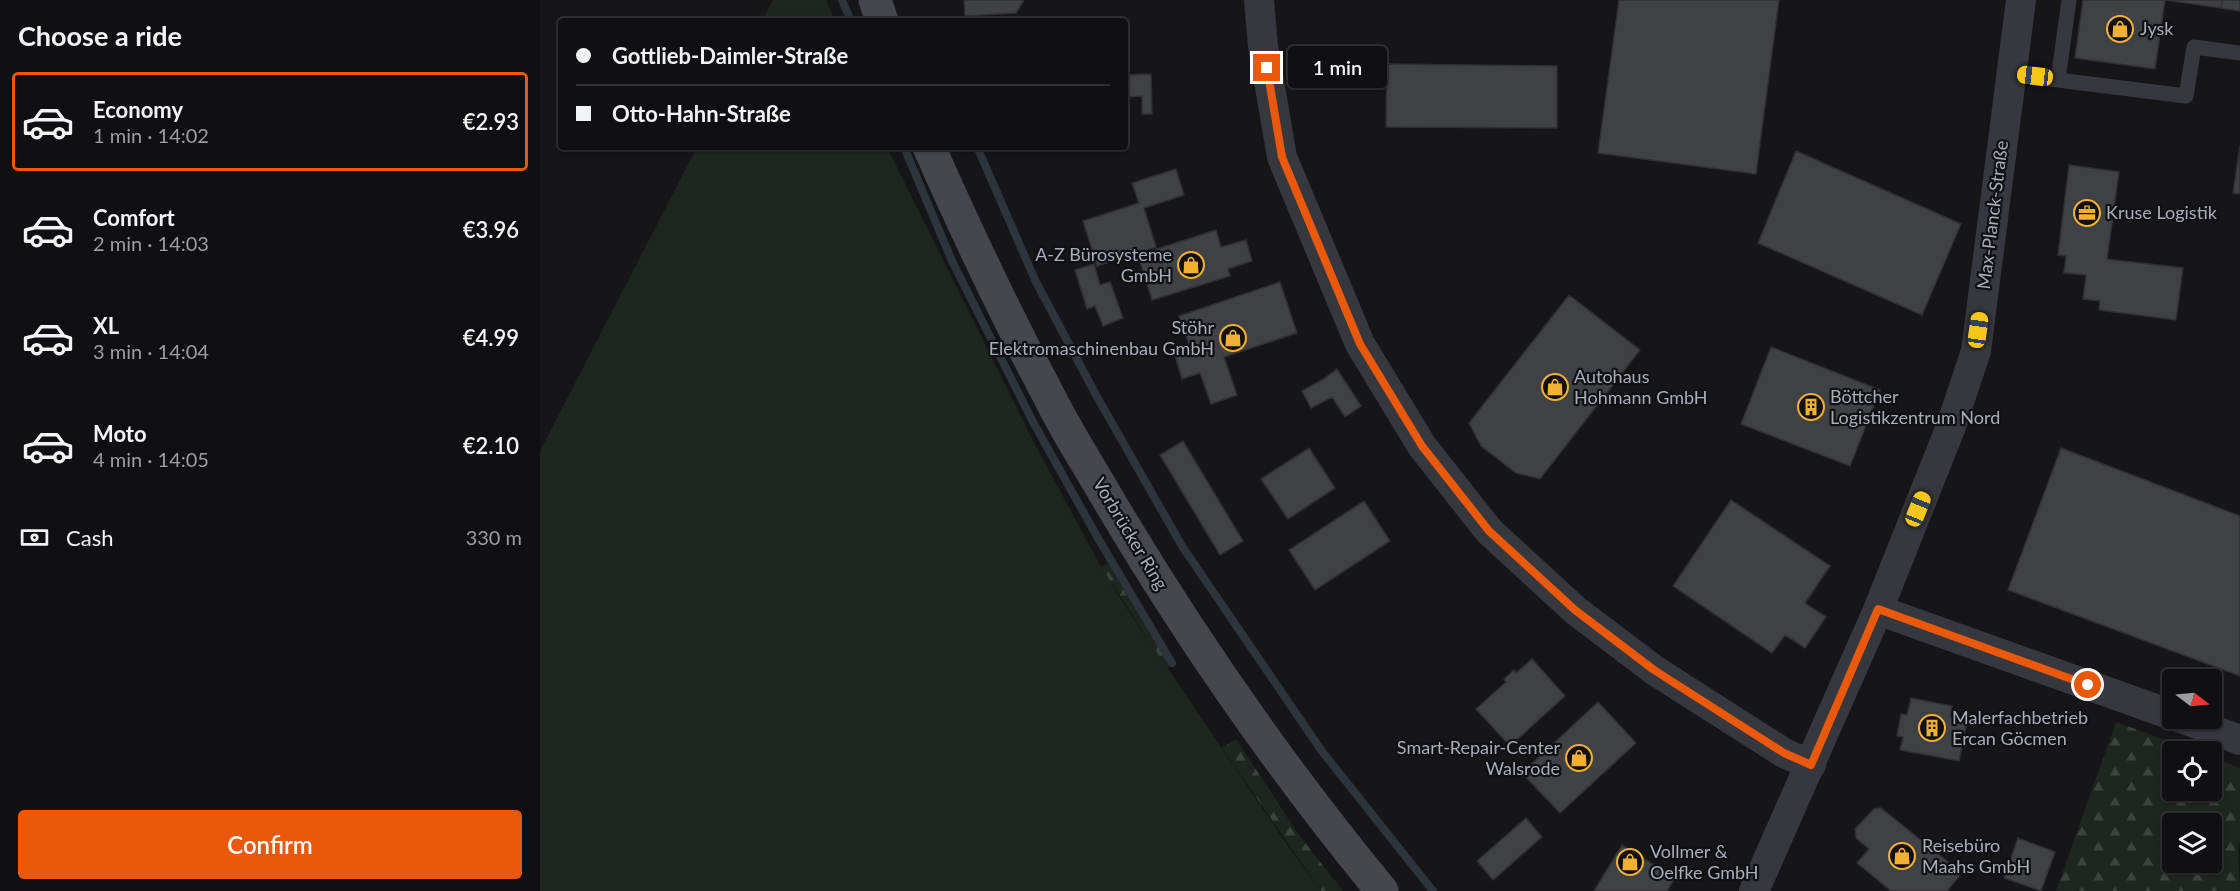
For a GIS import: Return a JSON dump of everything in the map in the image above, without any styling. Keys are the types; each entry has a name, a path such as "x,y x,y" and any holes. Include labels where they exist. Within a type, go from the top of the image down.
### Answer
{"main road":[{"path":"874,0 881,18"},
{"name":"Vorbrücker Ring","path":"930,150 965,227 1051,402 1149,569 1246,713 1330,828 1382,891"}],"street":[{"path":"1259,0 1263,46 1282,157 1360,344 1422,446 1489,531 1575,610 1654,670 1784,753 1811,765"},
{"name":"Max-Planck-Straße","path":"1754,891 1878,609 1950,429 1976,351 2021,0"},
{"path":"1878,609 2162,711"},
{"path":"2210,729 2240,740"}],"lane":[{"path":"2058,80 2069,0"},
{"path":"2012,74 2186,96 2194,47 2240,53"}],"green space":[{"path":"773,0 826,0 834,18 764,18"},
{"path":"695,150 888,150 1030,435 1101,567 1288,846 1321,891 540,891 540,451"},
{"path":"1108,563 1172,664 1167,668 1101,567"},
{"path":"2116,722 2168,741 2162,741 2162,801 2222,801 2222,761 2240,768 2240,842 2238,848 2240,891 2056,891"},
{"path":"1236,739 1299,835 1343,891 1321,891 1222,748"}],"building":[{"path":"964,0 1024,0 1016,13 965,16"},
{"path":"1619,0 1779,0 1756,174 1598,153"},
{"name":"Jysk","path":"2083,0 2165,0 2155,69 2075,58"},
{"path":"2165,0 2222,0 2221,8"},
{"path":"2222,0 2240,0 2240,11 2221,8"},
{"path":"1387,64 1557,66 1557,128 1386,127"},
{"path":"1151,74 1152,114 1142,114 1142,96 1128,97 1128,75"},
{"path":"2240,145 2240,194 2233,193"},
{"path":"1796,151 1961,224 1922,315 1758,243"},
{"path":"2069,165 2119,172 2107,259 2183,268 2176,320 2099,310 2100,301 2083,299 2086,275 2064,273 2066,256 2058,255"},
{"path":"1176,169 1184,195 1144,208 1156,247 1097,266 1083,221 1139,203 1132,183"},
{"name":"A-Z Bürosysteme GmbH","path":"1216,230 1221,247 1246,240 1252,261 1228,269 1230,276 1152,300 1138,255"},
{"path":"1094,264 1100,285 1110,282 1123,318 1103,326 1095,306 1087,309 1075,270"},
{"name":"Stöhr Elektromaschinenbau GmbH","path":"1280,282 1297,333 1224,357 1237,395 1211,404 1200,373 1182,379 1173,349 1189,344 1179,316"},
{"name":"Autohaus Hohmann GmbH","path":"1569,295 1640,350 1540,479 1516,473 1481,446 1469,423"},
{"name":"Böttcher Logistikzentrum Nord","path":"1771,347 1880,390 1850,466 1741,424"},
{"path":"1337,369 1361,406 1345,417 1332,397 1311,408 1302,391"},
{"path":"1183,441 1243,541 1220,555 1160,455"},
{"path":"1309,448 1335,488 1288,519 1261,479"},
{"path":"2061,448 2240,516 2240,676 2222,669 2008,590"},
{"path":"1731,500 1830,566 1805,603 1826,617 1805,648 1785,635 1772,653 1673,586"},
{"path":"1364,501 1390,541 1315,590 1289,550"},
{"path":"1532,659 1565,696 1510,746 1476,709 1506,682 1504,679 1514,670 1516,673"},
{"name":"Malerfachbetrieb Ercan Göcmen","path":"1911,698 1952,706 1950,717 1967,721 1959,761 1900,750 1903,737 1897,736 1901,714 1907,715"},
{"name":"Smart-Repair-Center Walsrode","path":"1598,702 1636,743 1560,813 1522,773"},
{"name":"Reisebüro Maahs GmbH","path":"1881,808 1962,873 1947,891 1891,891 1857,863 1869,849 1856,838 1855,829 1874,809"},
{"path":"1526,818 1542,837 1493,880 1477,861"},
{"path":"2018,838 2055,852 2041,891 2004,878"},
{"name":"Vollmer & Oelfke GmbH","path":"1622,845 1675,878 1667,891 1594,891"}],"waterway":[{"path":"842,0 850,18"},
{"path":"905,150 952,261 1033,422 1172,663"},
{"path":"978,150 1036,282 1096,395 1182,546 1321,750 1433,891"}],"place":[{"name":"Jysk","path":"2120,29"},
{"name":"Kruse Logistik","path":"2087,213"},
{"name":"A-Z Bürosysteme GmbH","path":"1191,265"},
{"name":"Stöhr Elektromaschinenbau GmbH","path":"1233,338"},
{"name":"Autohaus Hohmann GmbH","path":"1555,387"},
{"name":"Böttcher Logistikzentrum Nord","path":"1811,407"},
{"name":"Malerfachbetrieb Ercan Göcmen","path":"1932,728"},
{"name":"Smart-Repair-Center Walsrode","path":"1579,758"},
{"name":"Reisebüro Maahs GmbH","path":"1902,856"},
{"name":"Vollmer & Oelfke GmbH","path":"1630,862"}],"route":[{"path":"1267,68 1282,157 1360,344 1422,446 1489,531 1553,587 1575,610 1654,670 1784,753 1811,765 1878,609 2088,685"}]}
